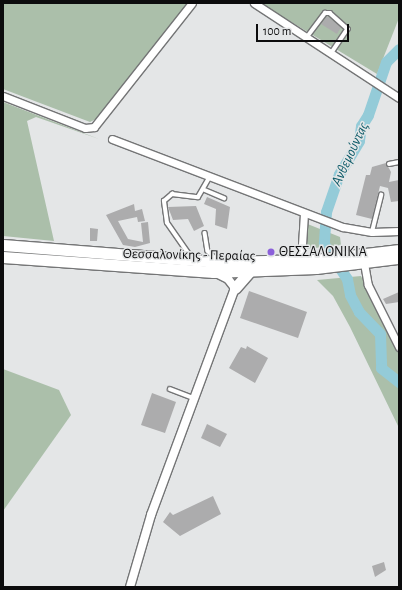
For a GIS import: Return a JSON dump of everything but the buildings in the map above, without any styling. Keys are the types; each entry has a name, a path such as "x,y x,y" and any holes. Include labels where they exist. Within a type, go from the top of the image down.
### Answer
{"main road":[{"name":"Θεσσαλονίκης - Περαίας","path":"3,245 197,261 219,262 302,260 315,264"},
{"name":"Θεσσαλονίκης - Περαίας","path":"3,257 213,272 249,272 351,261 399,250"},
{"name":"Θεσσαλονίκης - Περαίας","path":"351,261 364,263 399,258"},
{"path":"235,288 249,272"}],"street":[{"path":"3,96 85,128 94,127 192,3"},
{"path":"254,3 373,80 396,97"},
{"path":"112,139 343,228 372,232 399,231"},
{"path":"302,260 304,213"},
{"path":"364,263 368,285 399,347"},
{"path":"130,587 151,515 235,288 228,279 213,272"}],"lane":[{"path":"307,37 325,13 330,12 348,29 332,53"},
{"path":"389,164 399,162"},
{"path":"197,261 171,232 164,201 172,194 196,198 205,190 210,176"},
{"path":"205,190 224,198"},
{"path":"372,232 381,195"},
{"path":"205,233 208,251 219,262"},
{"path":"170,389 194,398"}],"green space":[{"path":"3,3 190,3 96,119 90,122 3,89"},
{"path":"260,3 399,3 399,18 377,74"},
{"path":"3,102 99,139 36,117 27,121 54,241 3,236"},
{"path":"305,223 340,237 341,245 306,249"},
{"path":"361,276 399,354 399,428 350,327 333,296 317,280"},
{"path":"3,369 59,390 71,415 3,511"}],"waterway":[{"name":"Ανθεμούντας","path":"399,49 386,62 368,115 361,126 359,141 339,174 326,212 324,244 347,279 350,295 359,312 380,334 381,368 399,382"}],"place":[{"name":"ΘΕΣΣΑΛΟΝΙΚΙΑ","path":"271,252"}]}
